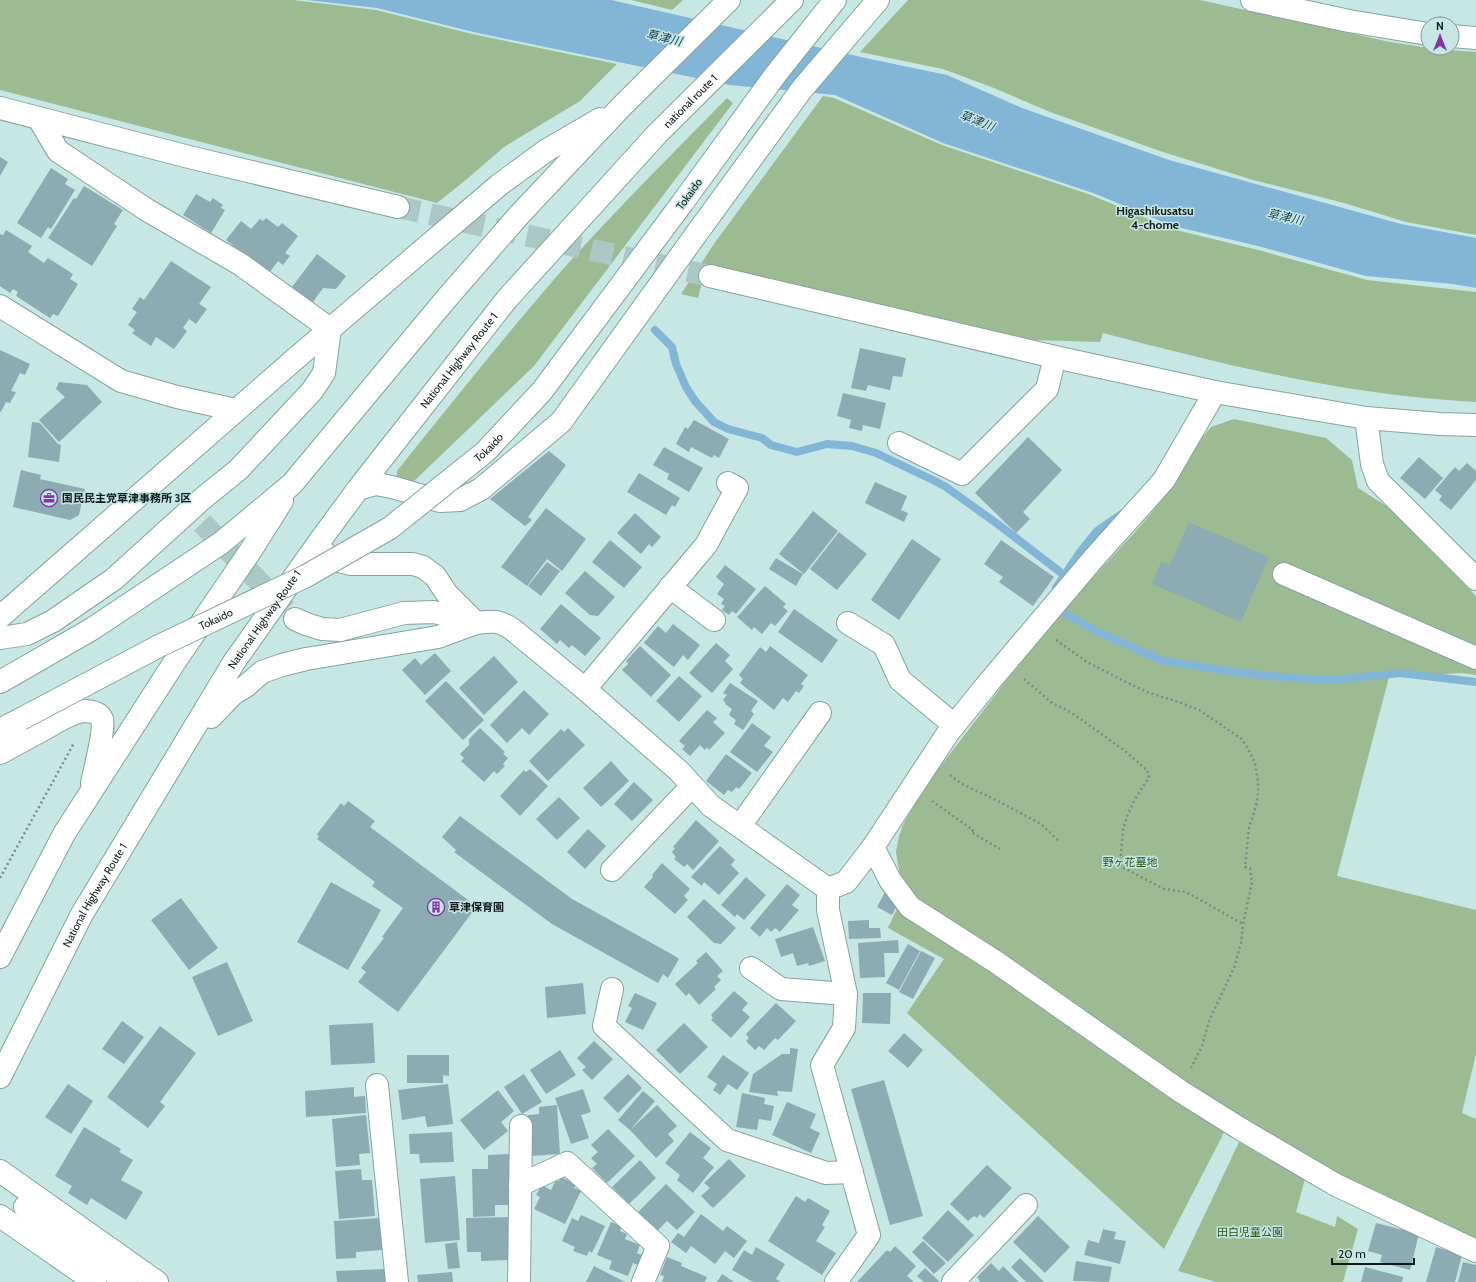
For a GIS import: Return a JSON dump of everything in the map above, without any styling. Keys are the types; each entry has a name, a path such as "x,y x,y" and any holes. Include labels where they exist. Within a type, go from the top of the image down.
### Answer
{"main road":[{"path":"0,957 64,834 174,663 251,550 292,484 446,299 540,193 622,106 729,0"},
{"name":"national route 1","path":"593,205 657,134 792,0"},
{"name":"Tokaido","path":"0,730 159,646 306,576 384,532 485,452 542,391 645,255 776,74 835,0"},
{"path":"358,489 376,484 392,487 440,501 460,500 480,489 561,422 802,89 878,0"},
{"path":"1252,0 1349,21 1420,33"},
{"path":"1460,37 1476,38"},
{"path":"0,617 236,410 499,184 547,150 622,106"},
{"path":"0,108 189,157 398,207"},
{"path":"39,119 58,151 147,210 240,264 330,329"},
{"name":"National Highway Route 1","path":"0,1077 82,914 234,662 358,489 508,299 593,205"},
{"path":"710,276 1055,357 1215,392 1366,418 1440,424 1476,424"},
{"path":"0,306 121,381 236,410"},
{"path":"0,638 27,634 53,621 196,517 312,391 324,373 330,329"},
{"path":"899,443 935,459 962,474 1047,389 1055,357"},
{"path":"828,889 846,882 873,847 954,725 1094,558 1164,480 1215,392"},
{"path":"1366,418 1372,464 1378,481 1476,580"},
{"path":"585,689 706,545 737,488 728,482"},
{"path":"0,682 92,630 222,543 292,484"},
{"path":"319,542 327,558 351,564 413,564 423,567 435,576 447,594 476,623"},
{"path":"1284,574 1476,658"},
{"path":"670,587 714,620"},
{"path":"295,619 322,629 340,630 404,613 434,612 476,623"},
{"path":"185,743 233,694 246,686 262,672 282,664 438,637 476,623 490,621 501,622 585,689 679,771 711,806 828,889"},
{"path":"848,623 884,645 900,680 954,725"},
{"path":"0,753 73,714 82,711 91,711 98,714 101,718 103,733 99,746 90,794"},
{"path":"740,826 820,713"},
{"path":"612,870 692,786"},
{"path":"873,847 890,880 910,907 996,962 1180,1091 1239,1128 1336,1185 1476,1251"},
{"path":"828,889 828,910 846,994 844,1028 822,1065 869,1235 836,1282"},
{"path":"751,968 781,989 846,994"},
{"path":"612,989 604,1026 727,1140 826,1173 852,1172"},
{"path":"377,1085 397,1282"},
{"path":"520,1282 521,1126"},
{"path":"520,1185 567,1163 658,1246 643,1282"},
{"path":"0,1171 157,1282"},
{"path":"0,1188 126,1282"},
{"path":"953,1282 1026,1205"},
{"path":"0,1216 96,1282"}],"path":[{"path":"1038,624 1064,647 1087,662 1147,692 1199,710 1242,739 1255,763 1258,794 1249,828 1245,867 1250,868 1252,882 1243,924 1241,943 1234,968 1209,1021 1202,1046 1180,1091"},
{"path":"1005,664 1052,703 1067,710 1082,720 1125,751 1148,771 1147,774 1150,777 1134,801 1122,830 1120,863 1122,866 1164,889 1186,892 1243,924"},
{"path":"0,878 83,725 98,714"},
{"path":"930,760 962,784 1041,824 1060,842"},
{"path":"911,788 949,812 948,814 973,830 971,832 1000,849"}],"green space":[{"path":"0,0 293,0 376,10 472,34 617,64 580,101 504,147 437,203 0,90"},
{"path":"631,0 683,0 672,10"},
{"path":"908,0 1200,0 1390,42 1420,47 1420,56 1460,56 1460,51 1476,52 1476,235 1406,222 1344,203 1253,180 1163,152 1050,112 994,88 943,69 860,52"},
{"path":"823,96 834,98 942,145 1091,195 1172,229 1258,250 1367,280 1476,292 1476,402 1429,399 1334,386 1241,367 1103,333 1100,342 1033,340 706,266 698,298 681,294 716,241"},
{"path":"727,98 733,103 534,366 411,484 397,478 397,471 549,285 610,218"},
{"name":"野ヶ花墓地","path":"1234,419 1326,438 1352,460 1358,488 1388,507 1476,596 1476,675 1462,673 1389,677 1337,876 1476,910 1476,1054 1462,1113 1476,1119 1476,1242 1230,1121 1164,1249 907,1013 944,959 888,928 905,891 900,876 896,852 903,825 923,789 1049,625 1136,531 1173,487 1193,449 1211,427"},
{"name":"田白児童公園","path":"1239,1142 1306,1175 1296,1212 1335,1227 1337,1216 1358,1229 1343,1282 1216,1282 1178,1271"}],"water":[{"name":"草津川","path":"307,0 611,0 947,75 1022,108 1169,160 1401,224 1476,238 1476,288 1453,284 1366,276 1258,246 1173,226 1093,193 943,143 835,95 730,85 473,32 377,8"}],"building":[{"path":"0,157 8,162 0,176"},
{"path":"51,168 68,179 65,184 75,190 51,229 48,227 41,238 17,223"},
{"path":"84,186 123,210 114,224 117,226 92,266 48,238 74,198 76,199"},
{"path":"196,194 210,202 213,198 223,205 221,208 225,210 211,233 183,215"},
{"path":"266,218 278,227 282,223 298,236 285,253 290,256 283,265 278,261 269,273 226,240 241,221 251,229 260,219 263,221"},
{"path":"6,230 32,246 28,252 44,263 48,258 73,274 70,279 78,284 58,316 53,314 50,318 16,296 18,292 13,289 10,293 0,286 0,234 3,235"},
{"path":"317,254 346,276 336,289 323,288 313,302 292,287"},
{"path":"171,261 211,287 199,304 207,309 196,324 189,319 183,328 187,331 174,349 156,337 151,346 132,333 135,330 128,325 137,312 132,309 140,297 144,300"},
{"path":"860,348 906,358 902,377 893,376 890,390 868,385 866,391 851,388"},
{"path":"0,350 30,364 25,375 20,373 11,391 16,392 10,403 6,402 1,412 0,411"},
{"path":"59,382 87,385 102,402 59,442 39,420 65,397 56,389"},
{"path":"843,393 886,403 880,429 863,425 862,431 849,428 851,420 837,416"},
{"path":"694,420 729,439 719,458 714,455 712,458 691,447 689,452 676,444 685,427 688,429"},
{"path":"32,422 40,423 58,444 61,445 59,462 28,457"},
{"path":"1028,437 1062,470 1023,512 1030,519 1016,533 975,493"},
{"path":"664,447 703,468 689,492 667,479 669,474 653,465"},
{"path":"549,451 566,465 528,517 532,520 525,526 490,499"},
{"path":"1419,457 1443,478 1425,499 1400,478"},
{"path":"1467,463 1476,471 1476,480 1451,510 1439,500 1442,496 1435,490 1455,467 1459,471"},
{"name":"国民民主党草津事務所 3区","path":"21,470 41,475 40,479 85,489 79,515 70,520 13,507"},
{"path":"639,473 680,498 675,507 672,505 666,515 627,492"},
{"path":"875,482 907,496 901,510 908,513 904,522 865,503"},
{"path":"546,508 586,539 562,571 547,559 527,586 501,567"},
{"path":"813,511 838,531 804,574 779,554"},
{"path":"635,513 661,537 652,547 649,544 641,554 617,533"},
{"path":"1189,522 1269,557 1241,622 1152,584 1161,562 1170,565"},
{"path":"839,532 867,554 837,590 810,569"},
{"path":"912,539 941,559 899,620 871,600"},
{"path":"610,540 642,567 624,588 592,562"},
{"path":"1001,540 1054,577 1033,606 999,582 1003,577 984,564"},
{"path":"776,558 803,574 796,586 769,569"},
{"path":"547,562 560,571 541,596 528,586"},
{"path":"725,565 756,589 736,614 732,611 729,615 722,610 725,606 721,604 724,599 717,594 724,584 716,577"},
{"path":"585,571 615,597 598,616 590,615 565,593"},
{"path":"765,586 786,604 783,607 788,611 775,626 771,623 762,634 754,627 752,630 737,617"},
{"path":"561,604 601,638 585,656 572,645 569,648 560,640 557,644 540,629"},
{"path":"794,609 838,640 822,663 778,632"},
{"path":"673,624 700,645 688,660 683,655 674,667 644,643 658,626 666,633"},
{"path":"716,643 730,655 725,661 733,669 712,693 689,673"},
{"path":"640,646 671,675 651,697 622,670 628,664 626,661"},
{"path":"770,646 808,675 801,684 804,686 799,693 796,691 788,702 783,698 774,710 740,683 743,679 739,675 760,647 766,652"},
{"path":"435,653 451,671 425,695 402,670 415,658 421,665"},
{"path":"494,656 518,682 484,715 459,688"},
{"path":"679,676 702,696 679,722 656,701"},
{"path":"446,681 484,720 463,740 425,701"},
{"path":"730,683 758,701 751,711 754,714 743,730 734,724 736,720 729,715 732,709 725,704 726,703 723,700 727,695 723,693"},
{"path":"524,690 549,714 529,735 522,728 507,743 490,725"},
{"path":"707,710 717,718 713,722 725,733 709,750 707,747 705,750 700,745 690,756 682,749 685,746 679,741"},
{"path":"752,723 771,737 764,746 773,752 757,772 730,752"},
{"path":"480,728 505,752 503,754 508,758 503,764 505,766 497,774 494,771 484,782 461,761 464,758 460,754 469,745 469,739"},
{"path":"568,728 585,745 548,781 529,761 561,729 564,732"},
{"path":"726,754 752,773 739,789 736,787 732,792 728,790 724,795 706,781"},
{"path":"611,761 629,781 601,807 583,788"},
{"path":"530,769 548,786 520,816 500,796 524,770 526,772"},
{"path":"634,782 653,800 632,821 614,804"},
{"path":"559,797 580,818 557,840 536,819"},
{"name":"草津保育園","path":"348,801 375,821 370,827 472,903 469,907 474,910 398,1012 358,982 366,972 361,968 384,938 382,937 403,908 372,886 375,882 317,839 319,837 317,834 341,803 344,806"},
{"path":"460,816 572,899 679,959 668,978 663,974 658,983 552,924 454,852 456,850 442,837"},
{"path":"696,820 719,841 693,870 687,864 684,867 674,859 676,857 672,852 675,848 673,847"},
{"path":"588,829 606,846 585,869 567,852"},
{"path":"720,846 735,860 731,865 739,873 719,895 704,882 702,886 691,877"},
{"path":"662,863 690,889 684,896 688,900 675,914 644,887"},
{"path":"746,877 766,895 744,920 737,914 735,917 721,905"},
{"path":"331,882 381,910 348,970 297,942"},
{"path":"787,884 800,895 792,905 799,910 780,932 775,928 771,932 767,928 760,937 750,928"},
{"path":"885,892 900,900 892,915 877,907"},
{"path":"181,898 218,948 189,970 151,920"},
{"path":"704,899 736,928 721,944 714,943 687,917"},
{"path":"869,920 869,928 880,928 881,938 849,939 848,921"},
{"path":"813,927 825,961 809,966 808,963 797,966 793,953 781,957 775,939"},
{"path":"898,940 899,953 884,953 885,977 860,978 858,943"},
{"path":"908,944 920,951 899,990 886,983"},
{"path":"921,951 935,958 913,999 899,992"},
{"path":"706,952 723,971 717,976 721,980 714,987 716,989 699,1005 689,993 686,996 675,984 698,963 696,961"},
{"path":"227,962 253,1021 218,1036 192,977"},
{"path":"583,983 586,1014 547,1018 545,987"},
{"path":"734,991 748,1003 742,1010 750,1017 731,1038 711,1020 713,1018 711,1015"},
{"path":"635,993 657,1003 643,1030 625,1022 632,1008 628,1006"},
{"path":"863,993 891,993 890,1024 862,1023"},
{"path":"776,1003 796,1021 778,1040 775,1038 764,1050 759,1046 755,1050 746,1041 749,1038 746,1034"},
{"path":"122,1021 144,1037 124,1064 102,1049"},
{"path":"373,1023 375,1063 331,1065 329,1025"},
{"path":"684,1023 708,1047 680,1074 656,1050"},
{"path":"160,1026 196,1053 160,1102 165,1106 148,1128 107,1097"},
{"path":"904,1033 923,1050 908,1068 888,1051"},
{"path":"594,1041 613,1059 592,1080 582,1070 586,1067 577,1058"},
{"path":"790,1048 798,1049 792,1092 777,1091 778,1096 749,1092 753,1074 782,1054 790,1054"},
{"path":"560,1050 576,1075 546,1094 530,1070"},
{"path":"407,1055 449,1055 449,1076 443,1075 443,1083 407,1083"},
{"path":"723,1055 749,1073 737,1090 728,1084 720,1095 713,1090 717,1084 707,1077"},
{"path":"524,1074 542,1102 522,1114 504,1087"},
{"path":"628,1074 642,1088 618,1113 603,1098"},
{"path":"884,1080 923,1216 890,1225 851,1089"},
{"path":"68,1084 93,1101 71,1134 45,1117"},
{"path":"448,1084 453,1124 427,1127 425,1116 402,1120 398,1090"},
{"path":"354,1087 354,1097 365,1096 366,1113 306,1117 305,1091"},
{"path":"583,1089 591,1112 581,1115 589,1138 571,1144 555,1098"},
{"path":"498,1090 514,1111 501,1122 508,1131 484,1150 460,1120"},
{"path":"643,1091 655,1101 631,1129 657,1105 677,1126 668,1134 674,1141 656,1158 630,1130 618,1120"},
{"path":"742,1093 765,1098 764,1104 774,1106 771,1121 759,1119 757,1130 736,1127"},
{"path":"787,1102 816,1114 810,1128 820,1133 811,1153 772,1135"},
{"path":"557,1105 560,1154 531,1156 528,1115 539,1114 539,1107"},
{"path":"366,1115 370,1153 359,1154 360,1165 336,1167 332,1119"},
{"path":"84,1127 121,1149 119,1152 133,1160 121,1180 143,1192 126,1220 91,1198 87,1205 68,1193 72,1186 55,1176"},
{"path":"608,1129 635,1156 607,1183 592,1168 597,1164 591,1158 598,1152 591,1145"},
{"path":"452,1132 454,1162 420,1163 419,1154 410,1154 409,1134"},
{"path":"690,1132 711,1148 703,1158 714,1167 693,1193 677,1180 680,1175 665,1163"},
{"path":"511,1154 512,1205 495,1205 495,1216 473,1217 472,1169 488,1169 488,1155"},
{"path":"729,1159 746,1176 713,1208 701,1196 710,1188 704,1183"},
{"path":"640,1160 656,1178 629,1204 612,1187"},
{"path":"987,1165 1012,1188 984,1218 980,1214 977,1218 974,1216 968,1221 950,1204"},
{"path":"361,1169 362,1180 372,1180 375,1216 339,1219 335,1171"},
{"path":"455,1176 460,1240 425,1243 420,1179"},
{"path":"561,1177 576,1184 574,1188 581,1191 565,1224 534,1209 540,1197 536,1195 542,1185 551,1190 556,1180 559,1181"},
{"path":"666,1184 695,1212 677,1230 667,1221 656,1232 637,1213"},
{"path":"796,1196 805,1202 808,1198 830,1211 822,1225 825,1227 816,1241 836,1253 822,1275 768,1241"},
{"path":"948,1210 974,1235 948,1262 922,1238"},
{"path":"701,1214 723,1231 727,1226 747,1241 734,1258 725,1251 715,1264 691,1246 686,1253 671,1242 678,1233 684,1237"},
{"path":"581,1215 605,1226 592,1253 589,1251 587,1256 573,1251 575,1247 562,1241 572,1218 578,1221"},
{"path":"1038,1216 1070,1247 1045,1273 1013,1242"},
{"path":"513,1217 513,1260 481,1261 481,1252 467,1252 466,1218"},
{"path":"379,1218 382,1250 356,1252 356,1258 336,1259 334,1221"},
{"path":"611,1222 622,1226 620,1231 627,1234 625,1239 640,1245 637,1253 642,1255 638,1265 633,1263 628,1276 609,1269 612,1261 597,1255"},
{"path":"1376,1223 1419,1234 1410,1270 1380,1262 1382,1255 1368,1251"},
{"path":"1103,1229 1116,1232 1114,1239 1126,1241 1120,1264 1084,1255 1088,1240 1099,1243"},
{"path":"923,1241 946,1263 934,1274 912,1252"},
{"path":"457,1242 460,1268 448,1269 445,1244"},
{"path":"895,1246 916,1266 907,1276 914,1282 857,1282 887,1250 890,1252"},
{"path":"756,1247 785,1264 776,1279 781,1282 753,1282 732,1270 744,1250 752,1255"},
{"path":"1436,1247 1462,1255 1455,1282 1426,1282"},
{"path":"667,1257 682,1263 681,1266 707,1277 705,1282 662,1282 664,1276 660,1275"},
{"path":"1020,1258 1044,1282 1026,1282 1011,1267"},
{"path":"1076,1261 1112,1267 1109,1282 1073,1281"},
{"path":"1463,1262 1476,1265 1476,1282 1458,1282"},
{"path":"991,1263 999,1271 1003,1266 1019,1282 979,1282 980,1281 977,1277"},
{"path":"594,1266 625,1282 586,1282"},
{"path":"1365,1267 1403,1277 1402,1282 1361,1282"},
{"path":"925,1268 939,1281 938,1282 924,1282 917,1276"},
{"path":"385,1269 386,1282 337,1282 336,1271"},
{"path":"452,1272 453,1282 418,1282 417,1275"},
{"path":"722,1274 734,1282 717,1282"}],"waterway":[{"path":"655,330 672,347 676,364 686,387 695,401 714,422 728,429 762,438 771,445 797,452 827,444 852,446 876,453 946,487 999,525 1064,575"},
{"path":"1056,588 1080,552 1097,531 1123,513"},
{"path":"1054,607 1098,632 1163,661 1242,673 1293,678 1333,680 1400,673 1476,682"}],"tunnel":[{"path":"398,207 710,276"},
{"path":"202,523 295,619"}],"place":[{"name":"国民民主党草津事務所 3区","path":"49,498"},
{"name":"草津保育園","path":"436,907"}],"district":[{"name":"Higashikusatsu 4-chome","path":"1155,218"}]}
